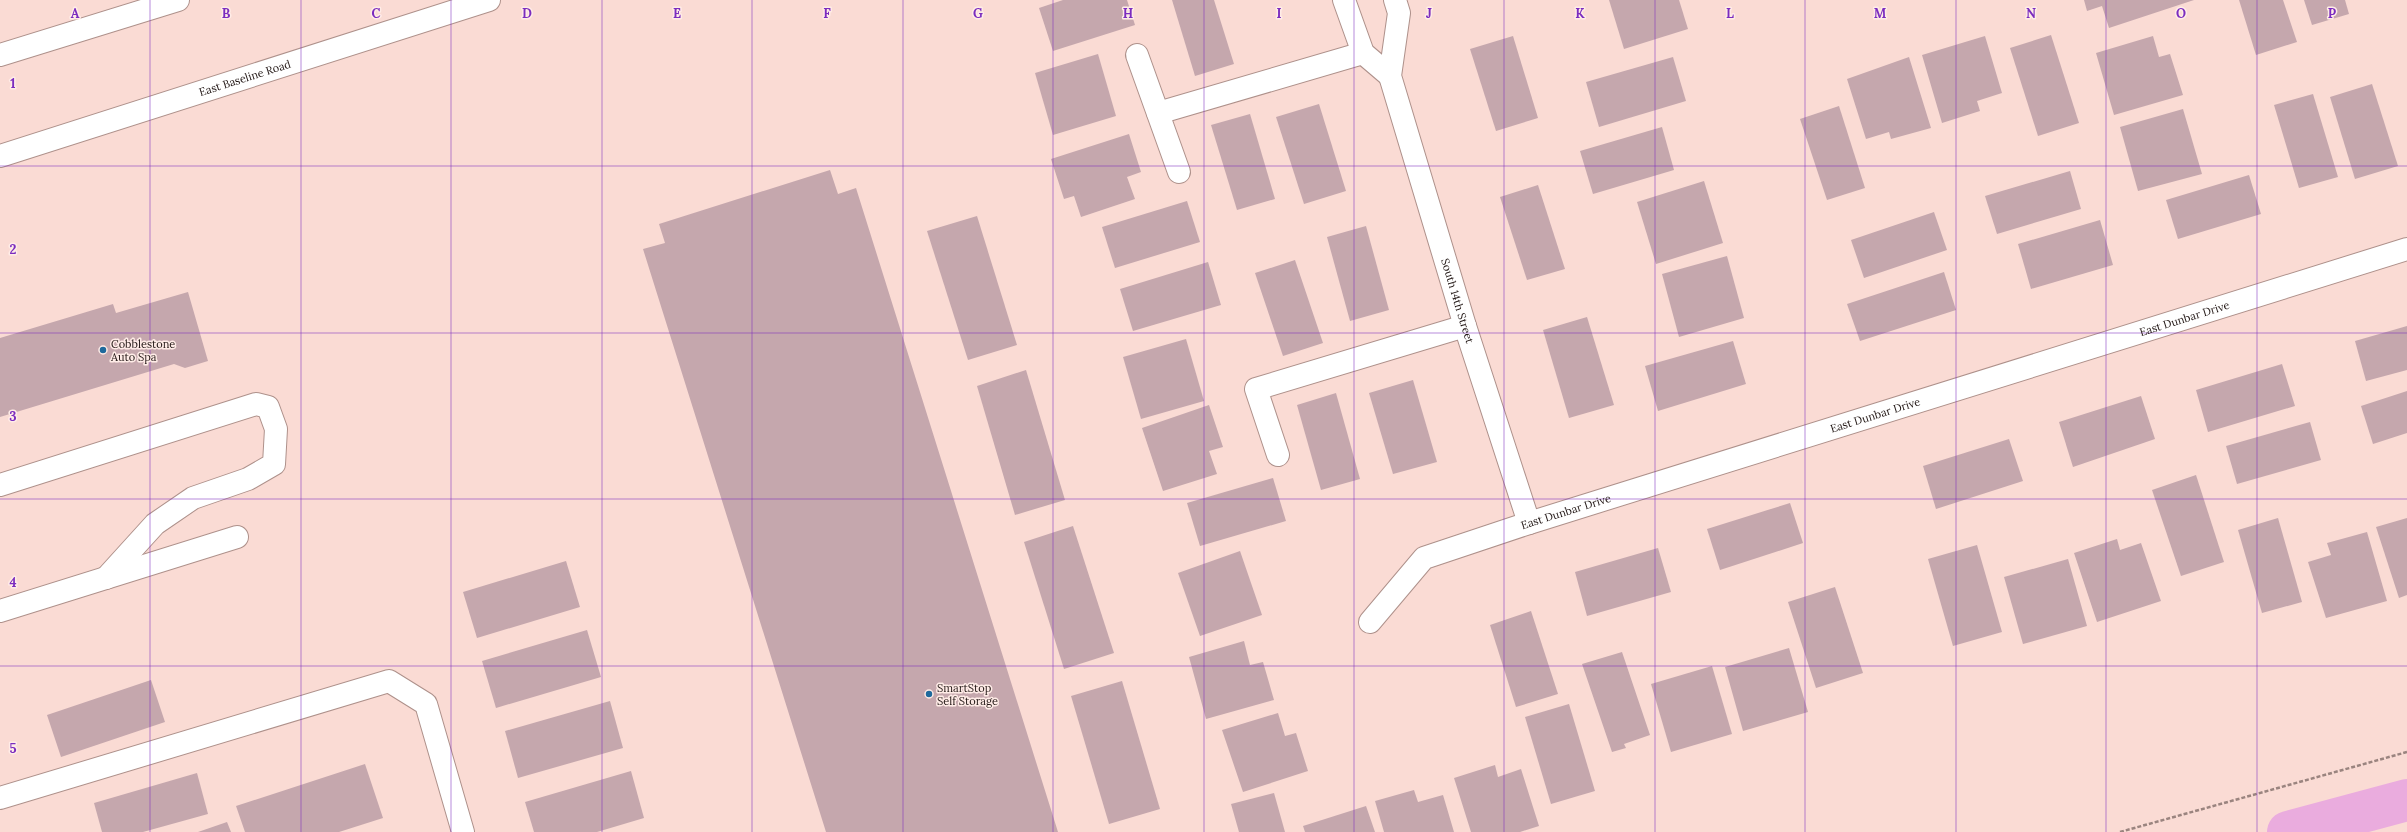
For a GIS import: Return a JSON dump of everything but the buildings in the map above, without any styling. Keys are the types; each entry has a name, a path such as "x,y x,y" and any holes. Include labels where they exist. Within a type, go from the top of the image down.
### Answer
{"street":[{"path":"0,55 178,0"},
{"name":"East Baseline Road","path":"0,156 489,0"},
{"path":"1344,0 1363,53 1390,76"},
{"name":"South 14th Street","path":"1395,0 1399,13 1390,76 1464,326 1529,523"},
{"path":"1158,113 1363,53"},
{"path":"1137,54 1178,172"},
{"name":"East Dunbar Drive","path":"1370,622 1424,558 1529,523 2407,249"},
{"path":"1278,456 1256,389 1464,326"},
{"path":"0,485 256,404 268,407 276,429 274,464 248,480 193,498 156,524 106,578"},
{"path":"0,611 237,537"},
{"path":"0,798 389,681 426,704 463,832"}],"path":[{"path":"2120,832 2407,752"}],"waterway":[{"path":"2288,832 2407,800"}],"place":[{"name":"Cobblestone Auto Spa","path":"103,350"},
{"name":"SmartStop Self Storage","path":"929,694"}]}
